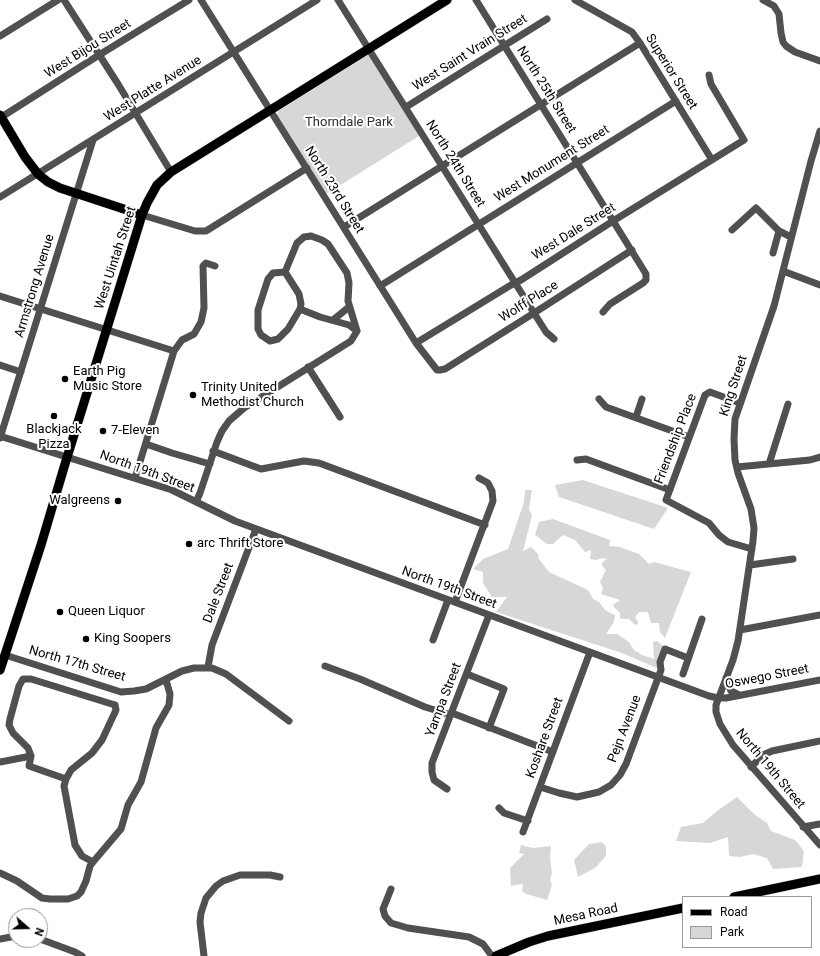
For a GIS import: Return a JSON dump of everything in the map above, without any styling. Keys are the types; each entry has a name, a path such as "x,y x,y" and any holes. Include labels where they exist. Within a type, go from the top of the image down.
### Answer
{"main road":[{"name":"West Uintah Street","path":"0,670 41,545 142,215 157,186 171,172 447,0"},
{"path":"0,117 25,157 38,174 48,182 77,194 142,215"},
{"path":"739,896 820,879"},
{"name":"Mesa Road","path":"496,956 529,942 548,936 682,908"}],"street":[{"path":"0,36 58,0"},
{"path":"64,0 171,172"},
{"name":"West Bijou Street","path":"0,117 189,0"},
{"name":"North 23rd Street","path":"201,0 416,343 437,370"},
{"name":"West Platte Avenue","path":"0,197 136,114 317,0"},
{"name":"North 24th Street","path":"338,0 546,332 554,338"},
{"name":"North 25th Street","path":"476,0 646,274 646,280 643,283 610,304 603,312"},
{"name":"Superior Street","path":"575,0 632,32 712,160"},
{"path":"763,0 774,6 779,14 780,33 786,46 795,52 820,60"},
{"name":"West Saint Vrain Street","path":"406,107 547,19"},
{"path":"344,227 640,43"},
{"name":"West Dale Street","path":"416,343 744,140 710,84 709,75"},
{"name":"West Monument Street","path":"380,286 577,162 676,102"},
{"name":"King Street","path":"718,698 736,649 754,534 751,509 734,453 734,428 740,403 774,306 810,161 820,132"},
{"name":"Armstrong Avenue","path":"0,437 93,140"},
{"path":"142,215 203,232 211,229 307,168"},
{"path":"732,230 756,208 779,231 791,237"},
{"path":"773,253 779,231"},
{"path":"196,502 210,464 213,451 222,431 234,416 244,408 351,341 357,331 349,307 349,283 347,273 331,248 322,240 311,236 301,239 295,247 285,272"},
{"name":"Wolff Place","path":"437,370 445,368 632,250"},
{"path":"135,478 174,351 182,340 192,336 199,327 204,308 203,266 206,263 215,266"},
{"path":"783,271 820,285"},
{"path":"276,272 285,272 299,294 301,304 300,309 288,329 278,339 270,341 261,335 258,329 258,310 268,279 276,272"},
{"path":"0,296 174,351"},
{"path":"333,320 349,307"},
{"path":"300,309 320,317 349,325 357,331"},
{"path":"0,365 21,372"},
{"path":"308,367 340,417"},
{"name":"Friendship Place","path":"740,403 707,392 666,500 709,523 719,536 728,542 752,549"},
{"path":"599,399 606,406 689,437"},
{"path":"636,417 642,399"},
{"path":"769,464 788,404"},
{"name":"North 19th Street","path":"0,437 172,490 220,514 256,529 718,698 716,708 720,724 733,745 820,845"},
{"path":"146,444 210,464"},
{"path":"213,451 261,469 304,462 314,462 485,525"},
{"path":"737,467 810,460 820,457"},
{"path":"577,460 586,459 670,490"},
{"path":"433,640 452,601 485,525 492,505 493,496 488,483 479,478"},
{"name":"Dale Street","path":"208,667 212,645 256,529"},
{"path":"750,565 793,559"},
{"name":"Yampa Street","path":"447,789 434,780 432,766 489,615"},
{"path":"740,630 820,615"},
{"path":"683,674 702,619"},
{"name":"Pejn Avenue","path":"540,787 577,797 599,792 616,780 626,764 661,670 660,662 665,649 688,658"},
{"name":"Koshare Street","path":"524,832 590,652"},
{"name":"North 17th Street","path":"5,655 120,692 139,691 182,672 194,668 208,667"},
{"path":"326,666 418,704 452,714 553,752"},
{"path":"208,667 217,670 232,679 289,721"},
{"path":"467,674 504,688 489,728"},
{"path":"726,677 731,691 740,695"},
{"path":"66,778 29,766 31,756 28,748 10,728 10,719 21,681 23,679 31,679 115,705"},
{"path":"0,872 14,879 42,898 68,899 77,896 81,892 92,862 121,829 128,805 141,782 156,728 170,702 170,694 166,680"},
{"name":"Oswego Street","path":"718,698 726,698 820,680"},
{"path":"92,862 82,856 75,845 64,786 66,778 71,770 96,749 102,740 108,726 108,720 112,708 115,705 120,692"},
{"path":"751,767 763,755 772,751 820,741"},
{"path":"0,762 31,756"},
{"path":"499,808 504,813 528,821"},
{"path":"803,827 820,824"},
{"path":"204,956 200,922 201,913 206,898 216,886 223,881 240,876 270,875 280,877"},
{"path":"391,889 383,909 385,916 391,923 408,928 469,937 483,944 492,956"},
{"path":"48,941 76,952 82,956"}],"green space":[{"name":"Thorndale Park","path":"369,54 419,136 326,194 277,115 278,111"},
{"path":"583,480 668,508 654,529 559,497 555,485"},
{"path":"525,490 532,490 529,509 532,515 523,551 531,547 538,554 539,559 549,572 588,590 593,599 599,602 605,610 615,615 614,622 606,634 617,634 629,642 634,650 642,655 654,659 653,642 657,641 663,646 658,661 659,669 622,653 496,612 507,597 492,597 483,583 483,572 473,569 483,559 508,549 524,502"},
{"path":"553,519 610,540 609,546 620,547 639,554 649,564 654,562 691,572 665,638 660,632 659,623 651,623 648,612 639,612 635,618 638,621 638,625 634,624 629,619 620,618 620,613 613,605 620,600 601,594 603,588 600,582 606,570 602,566 602,563 607,559 590,559 591,550 585,552 575,540 563,535 553,544 547,544 535,535 539,522"},
{"path":"737,797 754,814 767,823 771,831 795,840 804,851 802,867 773,869 767,858 753,854 740,857 729,856 728,837 710,843 676,841 681,827 703,823"},
{"path":"601,842 606,846 606,856 595,868 578,877 574,860 589,844"},
{"path":"521,845 533,848 551,846 550,858 552,873 550,880 552,885 547,900 526,894 522,891 523,884 511,886 510,868 524,854 519,853"}],"place":[{"name":"Earth Pig Music Store","path":"65,379"},
{"name":"Trinity United Methodist Church","path":"193,395"},
{"name":"Blackjack Pizza","path":"54,416"},
{"name":"7-Eleven","path":"103,431"},
{"name":"Walgreens","path":"118,501"},
{"name":"arc Thrift Store","path":"189,544"},
{"name":"Queen Liquor","path":"60,612"},
{"name":"King Soopers","path":"86,639"}]}
